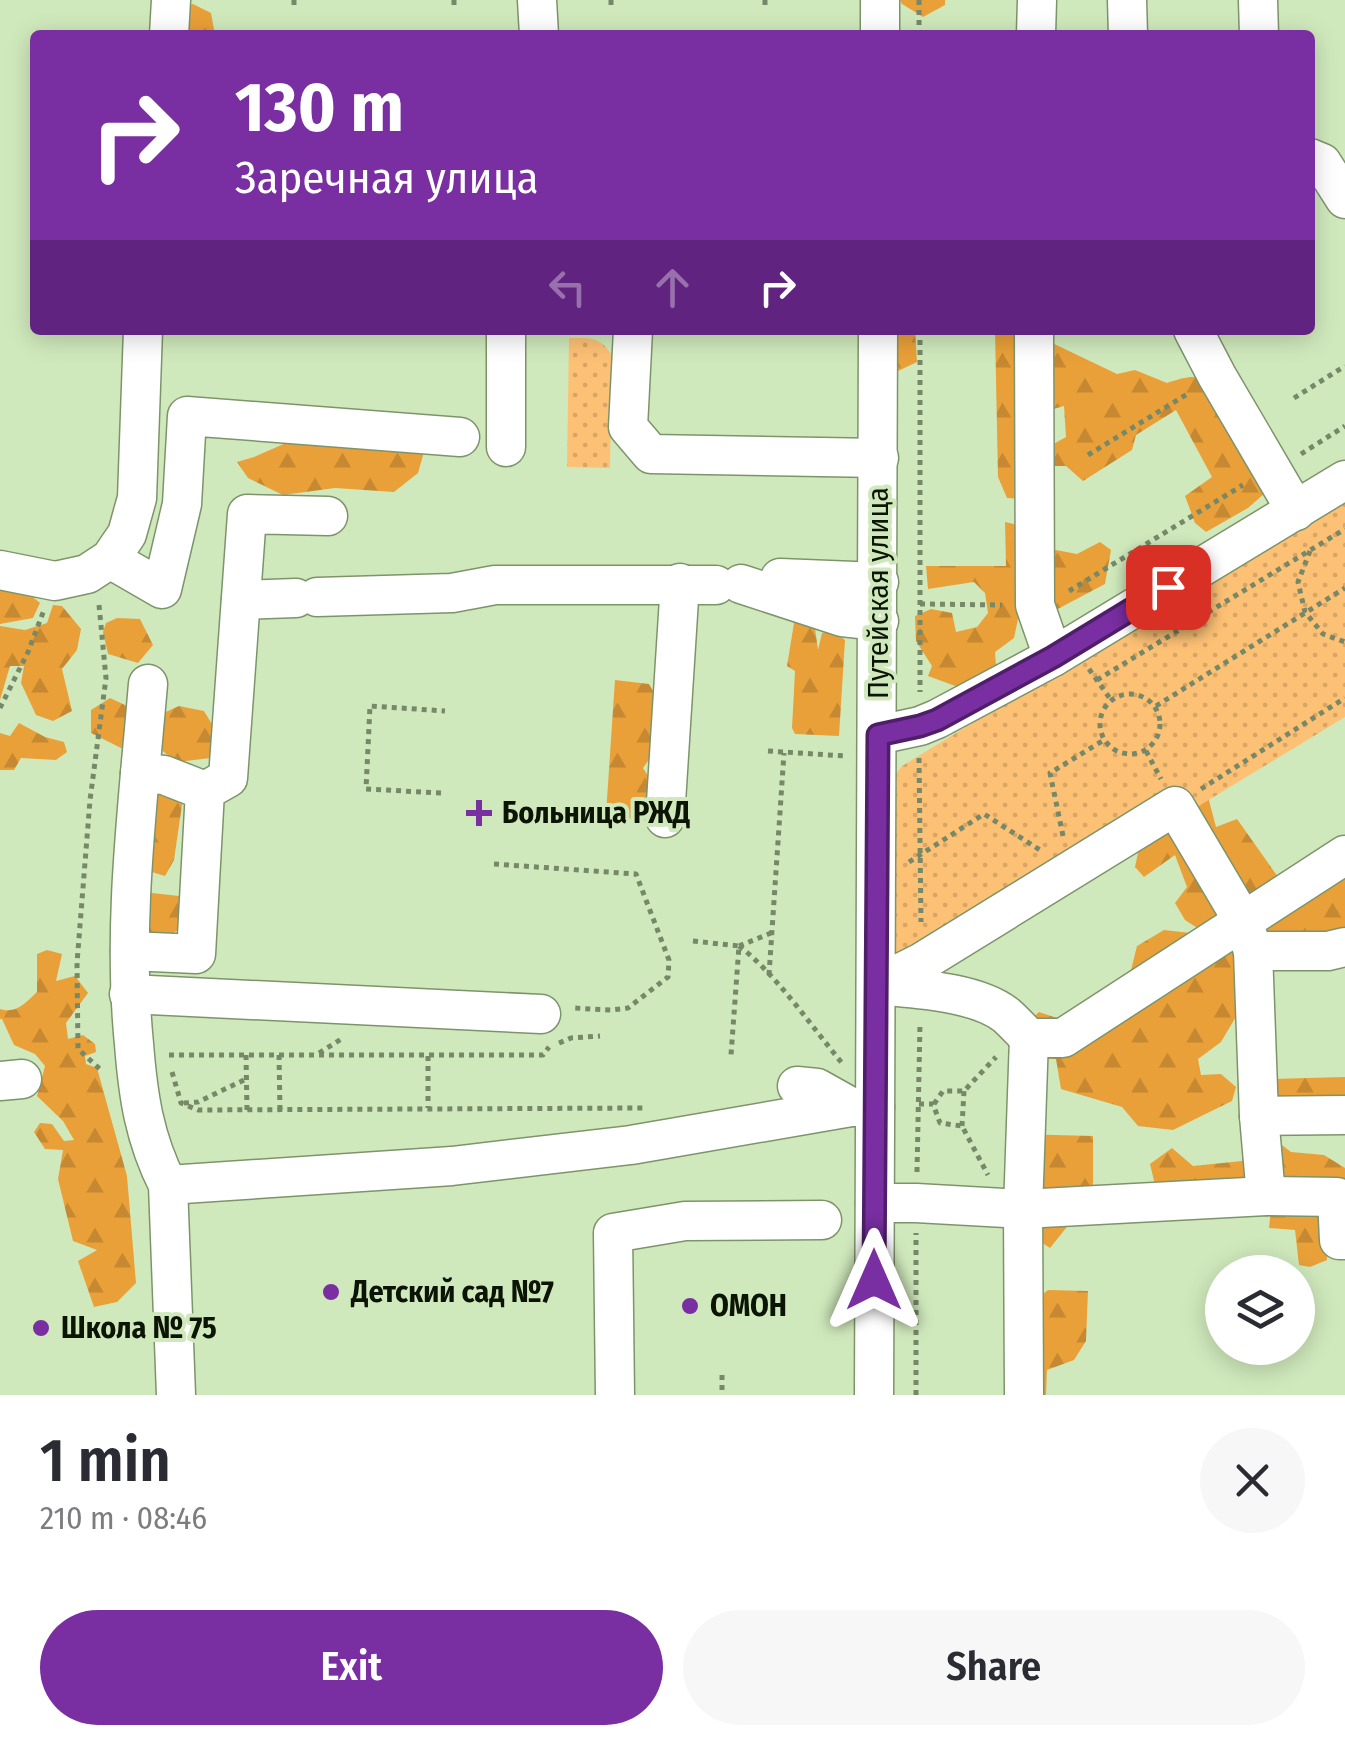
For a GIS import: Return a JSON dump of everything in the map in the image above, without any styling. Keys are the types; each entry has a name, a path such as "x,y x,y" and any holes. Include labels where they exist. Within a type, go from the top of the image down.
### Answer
{"street":[{"path":"168,30 171,0"},
{"path":"537,0 539,30"},
{"path":"880,0 880,30"},
{"path":"1036,30 1037,0"},
{"path":"1127,0 1128,30"},
{"path":"1258,0 1259,30"},
{"path":"1315,160 1322,162 1345,199"},
{"path":"0,570 56,581 87,574 104,563 127,534 137,498 143,335"},
{"path":"506,335 506,446"},
{"path":"633,335 628,427 651,454 879,458"},
{"name":"Путейская улица","path":"874,1395 875,1203 863,1107 876,985 878,335"},
{"path":"1034,335 1035,605 1053,657"},
{"path":"1197,335 1296,512"},
{"path":"104,563 162,589 182,504 188,416 460,437"},
{"path":"878,735 937,720 1053,657 1345,480"},
{"path":"205,791 228,778 246,514 328,516"},
{"path":"780,578 879,582"},
{"path":"241,600 452,593 495,585 712,584 842,617 878,621"},
{"path":"665,818 712,584"},
{"path":"148,684 131,876 130,951 144,994 140,1108 154,1157 168,1185 176,1395"},
{"path":"140,773 164,775 205,791"},
{"path":"130,951 196,954 205,791"},
{"path":"876,985 921,976 1069,870 1175,806 1248,936 1266,1196"},
{"path":"921,976 1005,1014 1029,1038 1063,1038 1248,936 1345,854"},
{"path":"1248,936 1328,951 1345,946"},
{"path":"144,994 541,1014"},
{"path":"1024,1395 1014,1208 1029,1038"},
{"path":"797,1086 818,1088 863,1107"},
{"path":"168,1185 452,1166 631,1145 863,1107"},
{"path":"1258,1116 1345,1114"},
{"path":"875,1203 1014,1208 1266,1196 1337,1197 1339,1240 1345,1240"},
{"path":"614,1395 612,1233 685,1221 822,1220"}],"path":[{"path":"294,0 294,10"},
{"path":"454,0 454,9"},
{"path":"610,0 611,9"},
{"path":"765,0 765,8"},
{"path":"919,0 919,30"},
{"path":"916,1395 921,976 920,335"},
{"path":"1294,398 1345,366"},
{"path":"1088,456 1218,376"},
{"path":"920,604 1048,604 1345,426"},
{"path":"1097,680 1345,529"},
{"path":"1310,550 1298,582 1305,612 1322,634 1345,642"},
{"path":"103,1072 78,1048 77,963 90,800 106,678 98,620 104,563"},
{"path":"0,708 28,652 56,581"},
{"path":"1156,706 1345,588"},
{"path":"1127,693 1143,695 1156,706 1161,723 1157,740 1146,751 1131,755 1114,750 1104,740 1100,723 1110,700 1127,693"},
{"path":"1175,806 1345,698"},
{"path":"441,793 366,789 370,706 445,711"},
{"path":"1069,870 1050,773 1104,740"},
{"path":"768,752 819,754"},
{"path":"768,975 784,753"},
{"path":"920,854 984,814 1069,870"},
{"path":"494,864 636,874 669,960 668,977 628,1008 552,1008 541,1014"},
{"path":"693,942 738,946 771,933"},
{"path":"738,946 751,955 844,1066 852,1066"},
{"path":"730,1055 738,946"},
{"path":"144,994 168,1055 180,1103"},
{"path":"168,1055 543,1054 571,1038 600,1036"},
{"path":"1014,1208 962,1126 964,1091 1010,1046 1029,1038"},
{"path":"246,1055 247,1110"},
{"path":"280,1055 280,1110"},
{"path":"428,1055 428,1108"},
{"path":"180,1103 198,1102 246,1078"},
{"path":"933,1104 943,1091 964,1091"},
{"path":"180,1103 198,1110 654,1109"},
{"path":"918,1104 933,1104"},
{"path":"933,1104 940,1123 962,1126"},
{"path":"722,1376 722,1395"}],"green space":[{"path":"900,0 945,0 945,5 923,17"},
{"path":"193,4 211,13 214,30 175,30 182,7"},
{"path":"888,335 915,335 917,362 896,372"},
{"path":"995,335 1035,335 1117,374 1135,370 1167,383 1190,377 1208,382 1222,392 1225,427 1247,436 1265,493 1248,508 1206,532 1195,523 1185,496 1212,477 1176,410 1136,435 1132,450 1083,481 1066,466 1049,466 1048,447 1066,437 1064,406 1026,417 1020,499 1007,498 998,477"},
{"path":"288,442 424,452 418,473 394,492 335,488 283,495 248,478 237,462"},
{"path":"1005,522 1035,529 1040,547 1077,554 1100,542 1111,550 1105,584 1035,621 1018,619 1014,638 995,652 996,666 958,687 928,676 932,666 916,641 915,616 931,609 952,613 956,632 977,627 988,613 985,593 974,582 928,589 926,566 1006,566"},
{"path":"7,576 40,603 33,618 0,624 0,578"},
{"path":"53,605 62,606 81,629 77,650 62,669 72,711 53,721 36,715 21,683 24,666 10,666 0,700 0,626 25,630 47,623"},
{"path":"808,617 814,621 818,650 822,633 834,631 845,640 839,736 795,734 792,728 795,671 787,666 794,623"},
{"path":"117,618 140,619 153,645 138,663 108,654 103,632 106,623"},
{"path":"615,680 649,684 661,704 658,747 643,768 655,787 645,814 630,819 606,814"},
{"path":"110,698 138,711 125,750 91,733 91,710"},
{"path":"179,706 204,711 221,739 219,757 177,762 152,743 159,715"},
{"path":"19,723 64,742 67,752 56,760 21,758 14,770 0,770 0,733 10,736"},
{"path":"170,790 183,798 174,860 165,876 145,870 155,793"},
{"path":"1207,793 1216,827 1237,819 1278,877 1345,842 1345,936 1271,938 1235,886 1214,897 1219,924 1202,931 1185,920 1175,903 1187,887 1175,855 1144,877 1135,867 1139,848 1171,832"},
{"path":"143,892 179,896 188,915 182,927 165,939 146,932"},
{"path":"1164,930 1208,935 1246,956 1243,1005 1221,1042 1198,1059 1201,1075 1221,1074 1236,1087 1232,1101 1173,1130 1138,1126 1122,1107 1061,1089 1056,1059 1024,1059 1017,1032 1039,1012 1066,1021 1127,986 1137,946"},
{"path":"47,950 62,954 56,981 75,976 88,993 66,1023 68,1039 83,1035 95,1044 96,1052 85,1056 86,1064 97,1068 127,1176 136,1283 117,1302 94,1307 78,1261 97,1250 73,1241 58,1179 63,1150 45,1149 34,1132 40,1123 52,1124 64,1141 74,1140 63,1121 37,1096 45,1066 35,1054 14,1045 0,1019 0,1009 16,1009 37,992 37,954"},
{"path":"1345,1077 1345,1110 1273,1110 1267,1079"},
{"path":"1017,1134 1093,1136 1093,1218 1070,1223 1050,1248 1032,1236 1005,1159"},
{"path":"1245,1136 1274,1139 1291,1152 1324,1155 1345,1168 1345,1194 1326,1230 1327,1260 1315,1265 1315,1255 1298,1255 1295,1230 1269,1228 1273,1189 1244,1178 1157,1193 1150,1164 1172,1148 1193,1166 1242,1161"},
{"path":"1048,1290 1088,1291 1086,1341 1074,1360 1047,1370 1046,1395 1020,1395 1034,1301"}],"shaded area":[{"path":"569,338 594,339 612,355 610,468 567,467"},
{"path":"1345,496 1345,717 913,980 893,981 892,790 902,766"}],"place":[{"name":"Больница РЖД","path":"479,813"},
{"name":"Детский сад №7","path":"331,1292"},
{"name":"ОМОН","path":"690,1306"},
{"name":"Школа № 75","path":"41,1328"}],"route":[{"path":"874,1280 878,735 937,720 1053,657 1168,587"}]}
